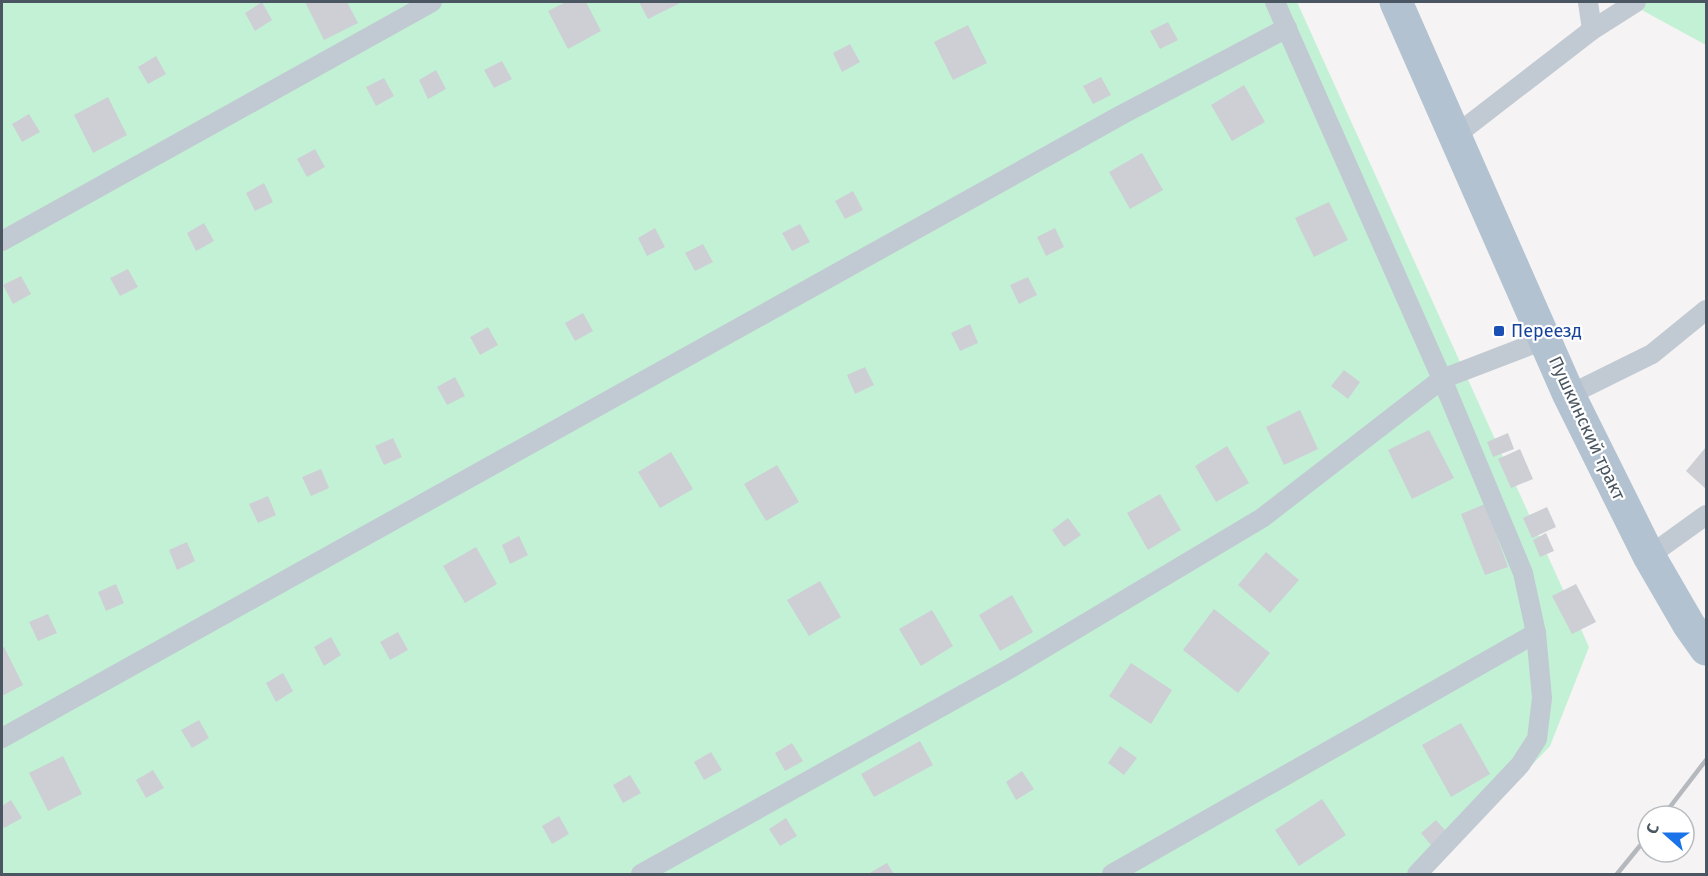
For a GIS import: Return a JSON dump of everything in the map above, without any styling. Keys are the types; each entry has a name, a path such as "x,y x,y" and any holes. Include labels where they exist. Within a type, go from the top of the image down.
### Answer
{"main road":[{"name":"Пушкинский тракт","path":"1396,2 1569,395 1649,556 1689,625 1707,649"}],"lane":[{"path":"2,241 432,2"},
{"path":"1275,2 1442,379 1523,573 1536,633 1542,698 1537,739 1520,765 1417,874"},
{"path":"1588,2 1592,30"},
{"path":"1456,135 1592,30 1636,2"},
{"path":"2,738 1112,120 1287,28"},
{"path":"1569,395 1652,354 1707,310"},
{"path":"641,874 1009,669 1262,518 1442,379 1546,339"},
{"path":"1649,556 1707,515"},
{"path":"1112,874 1536,633"}],"green space":[{"path":"2,2 1297,2 1589,647 1550,746 1429,874 2,874"},
{"path":"1627,2 1706,2 1706,45"}],"building":[{"path":"262,2 272,20 255,31 245,13"},
{"path":"305,2 347,2 358,23 324,40"},
{"path":"566,2 586,2 601,31 568,49 548,11"},
{"path":"639,2 682,2 648,19"},
{"path":"1168,22 1178,40 1160,49 1150,31"},
{"path":"968,25 987,63 953,80 934,42"},
{"path":"850,44 860,62 842,72 833,53"},
{"path":"156,56 166,74 148,84 138,67"},
{"path":"502,61 512,79 494,88 484,70"},
{"path":"436,70 446,89 428,99 419,80"},
{"path":"1101,77 1111,95 1093,104 1083,86"},
{"path":"384,78 394,96 376,106 366,87"},
{"path":"1244,85 1265,122 1232,141 1211,105"},
{"path":"108,97 127,135 93,153 74,115"},
{"path":"29,114 40,132 22,142 12,124"},
{"path":"315,149 325,167 307,177 297,159"},
{"path":"1142,153 1163,190 1130,209 1109,172"},
{"path":"264,183 273,202 255,211 246,193"},
{"path":"853,191 863,210 845,219 835,201"},
{"path":"1329,202 1348,240 1314,257 1295,218"},
{"path":"204,223 214,241 196,251 187,233"},
{"path":"800,224 810,242 792,251 782,233"},
{"path":"655,228 665,247 647,256 638,238"},
{"path":"1055,228 1064,247 1046,256 1037,237"},
{"path":"703,244 713,262 695,271 685,253"},
{"path":"128,269 138,287 120,296 110,278"},
{"path":"21,276 31,294 13,304 3,285"},
{"path":"1028,277 1037,295 1019,304 1010,285"},
{"path":"583,313 593,331 575,341 565,323"},
{"path":"970,324 978,343 960,351 951,333"},
{"path":"488,327 498,345 480,355 470,337"},
{"path":"865,367 874,385 855,394 847,375"},
{"path":"1344,370 1360,382 1348,399 1331,386"},
{"path":"455,377 465,396 447,405 437,387"},
{"path":"1300,410 1318,449 1284,465 1266,427"},
{"path":"1429,430 1454,478 1412,499 1388,450"},
{"path":"1508,433 1514,449 1493,457 1487,442"},
{"path":"393,438 402,457 384,465 375,446"},
{"path":"1227,446 1249,483 1216,502 1195,466"},
{"path":"1706,447 1706,489 1686,471"},
{"path":"1520,449 1533,479 1511,488 1498,459"},
{"path":"671,452 693,489 660,508 638,472"},
{"path":"777,465 799,502 766,521 744,484"},
{"path":"321,469 329,488 311,496 302,477"},
{"path":"1160,494 1181,530 1148,550 1127,513"},
{"path":"268,496 276,515 258,523 249,504"},
{"path":"1485,504 1508,567 1485,575 1461,514"},
{"path":"1547,507 1556,527 1532,538 1523,518"},
{"path":"1068,518 1081,535 1064,547 1052,530"},
{"path":"1546,533 1554,551 1540,557 1533,540"},
{"path":"519,536 528,555 510,564 502,545"},
{"path":"187,542 195,561 177,570 169,550"},
{"path":"476,547 497,584 465,603 443,566"},
{"path":"1266,552 1299,580 1270,613 1238,585"},
{"path":"820,581 841,617 809,636 787,600"},
{"path":"116,584 124,603 106,611 98,592"},
{"path":"1576,584 1596,622 1572,634 1552,596"},
{"path":"1012,595 1033,632 1000,651 979,615"},
{"path":"1214,609 1270,653 1238,693 1183,650"},
{"path":"932,610 953,646 921,666 899,629"},
{"path":"48,614 57,633 38,641 29,622"},
{"path":"398,632 408,650 390,660 380,642"},
{"path":"331,637 341,655 324,666 314,647"},
{"path":"4,647 23,685 2,696 2,648"},
{"path":"1131,663 1172,690 1151,724 1109,696"},
{"path":"283,673 293,691 276,702 266,683"},
{"path":"199,720 209,738 192,748 181,730"},
{"path":"1461,723 1490,774 1451,797 1422,745"},
{"path":"920,741 933,765 874,797 861,774"},
{"path":"792,743 803,761 785,771 775,753"},
{"path":"1120,746 1137,758 1124,775 1108,763"},
{"path":"711,752 722,770 704,780 694,762"},
{"path":"63,756 82,794 48,811 29,773"},
{"path":"153,770 164,788 146,798 136,780"},
{"path":"1022,771 1034,789 1016,800 1006,782"},
{"path":"630,775 641,793 623,803 613,785"},
{"path":"1322,799 1346,835 1299,866 1275,830"},
{"path":"11,800 22,818 4,828 2,806"},
{"path":"559,816 569,834 552,844 542,826"},
{"path":"786,818 797,836 780,846 769,829"},
{"path":"1436,820 1450,836 1434,849 1421,833"},
{"path":"887,863 894,874 868,874"}],"railway":[{"path":"1672,804 1706,760"},
{"path":"1617,874 1636,851"}],"place":[{"name":"Переезд","path":"1499,331"}]}
